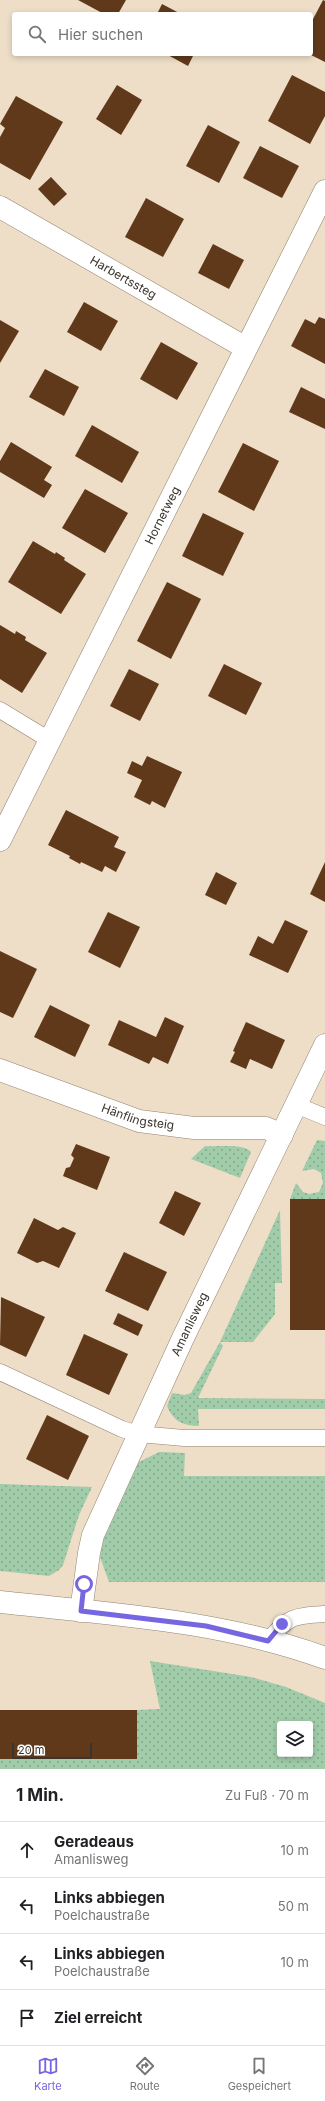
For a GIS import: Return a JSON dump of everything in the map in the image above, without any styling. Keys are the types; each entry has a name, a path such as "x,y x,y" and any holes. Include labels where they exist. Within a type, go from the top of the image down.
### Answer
{"street":[{"name":"Hornetweg","path":"0,840 51,741 325,192"},
{"name":"Harbertssteg","path":"0,207 246,348"},
{"name":"Amanlisweg","path":"81,1611 93,1535 138,1434 325,1045"},
{"name":"Hänflingsteig","path":"0,1070 139,1122 194,1128 266,1128 282,1135"},
{"path":"0,1602 206,1626 268,1641 325,1658"}],"lane":[{"path":"0,710 51,741"},
{"path":"296,1105 325,1117"},
{"path":"0,1372 138,1434 184,1438 325,1438"},
{"path":"268,1641 282,1624 290,1619 299,1616 325,1614"}],"green space":[{"path":"317,1140 325,1141 325,1199 290,1199 296,1183 303,1192 309,1194 319,1192 323,1183 321,1173 314,1169 302,1171"},
{"path":"205,1146 237,1146 248,1149 251,1152 240,1178 191,1159"},
{"path":"280,1210 282,1283 275,1283 275,1314 253,1342 220,1342"},
{"path":"220,1342 223,1346 198,1398 325,1399 325,1409 198,1409 199,1426 179,1422 167,1406 172,1393 185,1395 191,1393"},
{"path":"159,1452 185,1453 184,1476 325,1476 325,1582 109,1582 100,1557 103,1541 139,1462"},
{"path":"0,1484 92,1487 79,1515 63,1565 59,1570 49,1576 0,1571"},
{"path":"150,1661 251,1677 286,1687 325,1703 325,1769 0,1769 0,1759 137,1759 137,1710 160,1709"}],"building":[{"path":"78,0 126,0 119,12 100,12"},
{"path":"323,0 325,1 325,62 313,56 313,19"},
{"path":"162,4 177,12 158,12"},
{"path":"170,56 193,56 188,66"},
{"path":"292,75 325,92 325,116 310,144 268,121"},
{"path":"117,85 142,100 121,135 96,119"},
{"path":"16,96 63,122 30,180 0,163 0,137 5,128 0,124"},
{"path":"208,125 240,142 219,183 186,166"},
{"path":"260,146 299,166 282,198 243,178"},
{"path":"51,177 67,194 54,206 38,189"},
{"path":"146,198 184,219 163,257 125,237"},
{"path":"213,244 244,260 229,289 198,273"},
{"path":"84,302 118,321 101,351 67,332"},
{"path":"319,317 325,319 325,364 291,346 305,319 315,324"},
{"path":"0,320 19,331 0,363"},
{"path":"161,342 198,363 177,400 140,379"},
{"path":"45,369 79,387 64,416 29,397"},
{"path":"301,387 325,399 325,429 289,412"},
{"path":"92,425 139,452 122,483 75,456"},
{"path":"11,442 52,467 44,480 52,485 44,498 0,472 0,461"},
{"path":"243,443 279,461 254,511 218,492"},
{"path":"85,489 128,513 105,553 62,528"},
{"path":"203,513 244,533 223,576 182,556"},
{"path":"33,541 55,554 56,552 65,558 64,560 86,574 61,614 8,582"},
{"path":"167,582 201,599 171,659 137,641"},
{"path":"0,625 15,634 16,631 26,637 25,640 47,653 22,693 0,679"},
{"path":"224,664 262,683 246,715 208,696"},
{"path":"129,669 159,684 140,721 110,706"},
{"path":"147,756 182,772 165,808 152,801 150,805 134,797 142,780 127,773 132,761 142,766"},
{"path":"66,810 119,837 114,847 126,852 116,872 105,866 102,872 81,862 80,864 69,858 70,856 48,845"},
{"path":"325,862 325,902 310,894"},
{"path":"216,872 237,883 226,905 205,895"},
{"path":"108,912 140,927 120,968 88,952"},
{"path":"285,920 308,931 288,973 249,955 258,936 273,944"},
{"path":"0,951 37,969 13,1018 0,1012"},
{"path":"50,1005 90,1025 75,1057 34,1037"},
{"path":"165,1017 184,1026 168,1064 153,1057 149,1064 108,1045 119,1020 156,1037"},
{"path":"246,1022 285,1040 272,1069 250,1059 246,1069 230,1062 235,1052 233,1051"},
{"path":"76,1144 110,1157 97,1190 63,1176 66,1168 70,1167 74,1158 71,1155"},
{"path":"175,1191 201,1203 184,1236 159,1223"},
{"path":"290,1199 325,1199 325,1330 290,1330"},
{"path":"34,1218 58,1230 63,1227 76,1233 59,1268 43,1261 37,1263 17,1253"},
{"path":"124,1252 167,1272 148,1311 105,1291"},
{"path":"1,1297 45,1317 26,1357 0,1345"},
{"path":"118,1313 143,1325 138,1336 113,1324"},
{"path":"84,1334 128,1354 109,1395 66,1375"},
{"path":"47,1415 89,1436 68,1480 26,1459"},
{"path":"0,1710 137,1710 137,1759 0,1759"}],"route":[{"path":"84,1584 81,1611 206,1626 268,1641 282,1624"}]}
